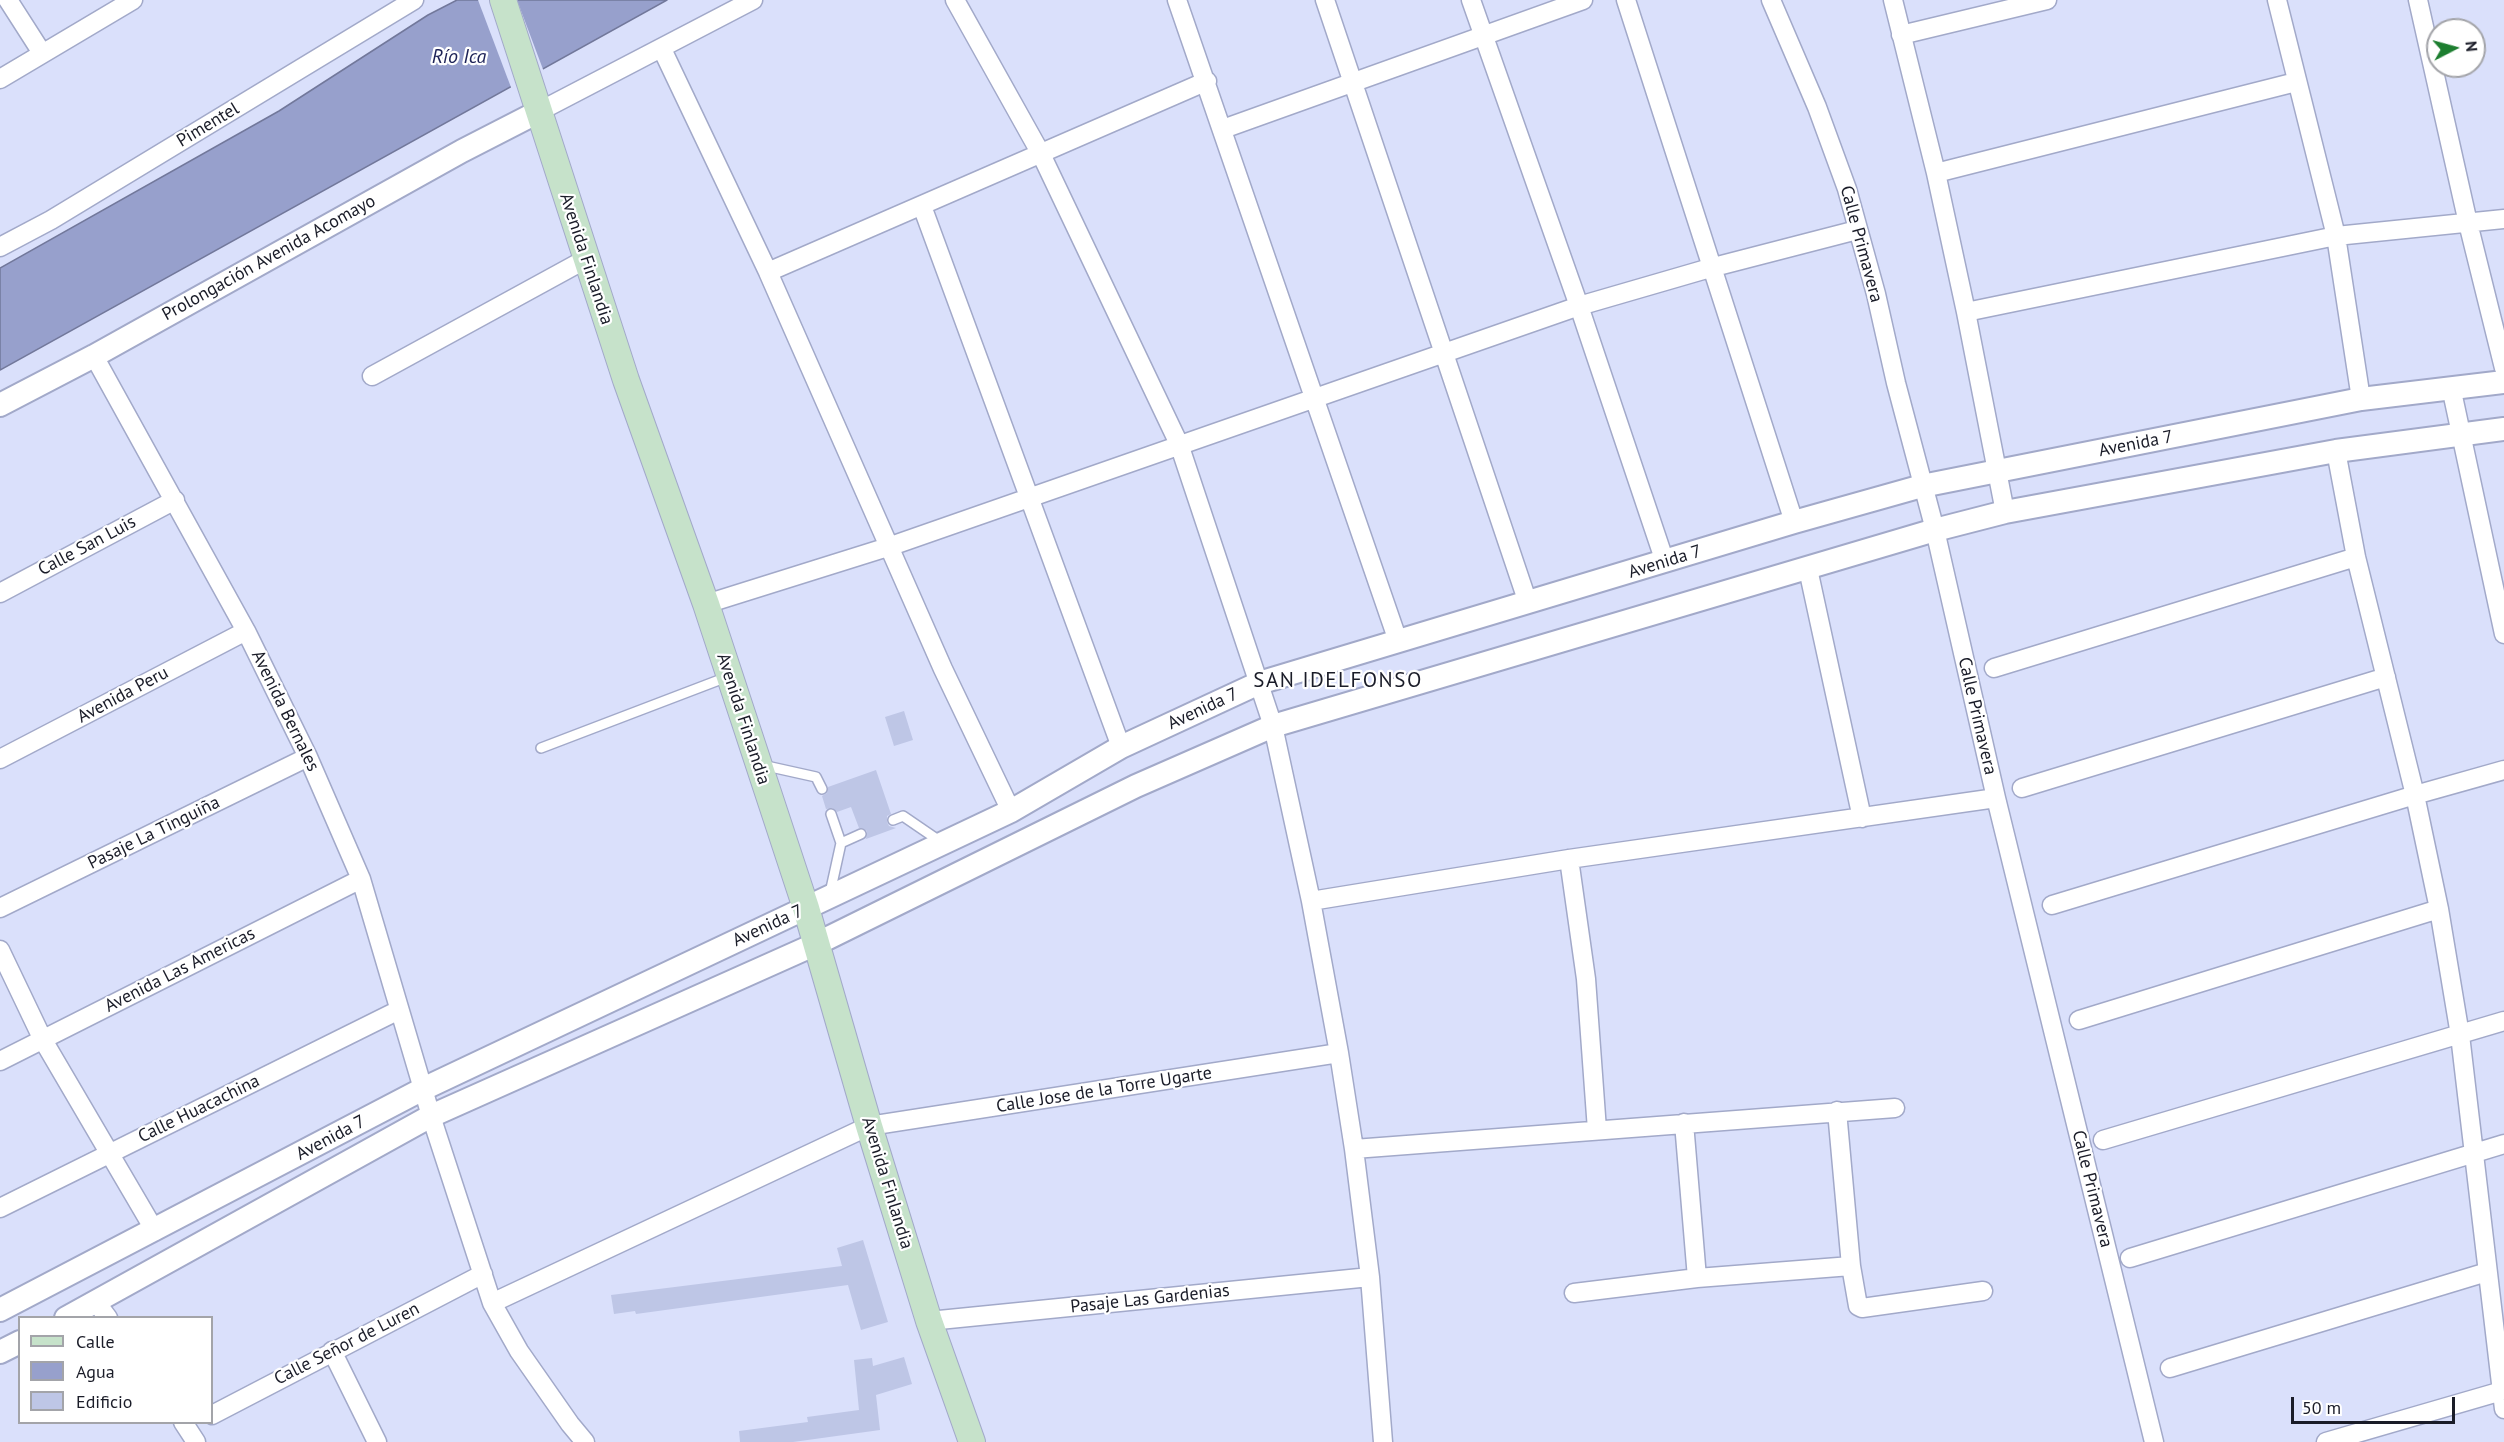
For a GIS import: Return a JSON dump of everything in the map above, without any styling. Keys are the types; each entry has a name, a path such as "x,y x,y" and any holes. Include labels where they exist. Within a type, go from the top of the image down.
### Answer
{"main road":[{"name":"Avenida Finlandia","path":"503,0 586,259 706,604 806,908 869,1126 929,1321 972,1442"}],"street":[{"path":"8,0 42,53"},
{"path":"0,79 133,0"},
{"path":"534,101 662,49 753,0"},
{"path":"955,0 1041,154 1179,444 1273,726 1311,901 1354,1149 1370,1277 1383,1442"},
{"path":"1178,0 1398,641"},
{"path":"1325,0 1528,603"},
{"path":"1471,0 1579,306 1665,562"},
{"path":"1223,129 1583,0"},
{"path":"1626,0 1673,141 1710,268 1794,522"},
{"name":"Calle Primavera","path":"1771,0 1817,107 1847,189 1876,294 1922,486 1935,530 1996,798 2154,1442"},
{"path":"1893,0 1936,173 2005,512"},
{"path":"1901,35 2047,0"},
{"path":"2277,0 2336,236 2361,399"},
{"path":"2418,0 2468,223 2504,368"},
{"name":"Pimentel","path":"0,247 51,220 407,2"},
{"path":"662,49 768,272 943,669 1011,811"},
{"path":"768,272 1207,81"},
{"path":"1936,173 2296,82"},
{"name":"Prolongación Avenida Acomayo","path":"0,405 94,356 462,151 534,101"},
{"path":"922,206 1121,747"},
{"path":"1966,312 2336,236 2504,219"},
{"path":"706,604 889,547 1579,306 1710,268 1857,230"},
{"path":"372,376 586,259"},
{"name":"Avenida Bernales","path":"94,356 246,631 308,757 361,879 431,1116 492,1303 519,1350 585,1442"},
{"name":"Avenida 7","path":"0,1310 423,1089 1011,811 1121,747 1259,683 1794,522 1922,486 2361,399 2504,382"},
{"path":"2451,387 2504,634"},
{"name":"Avenida 7","path":"71,1316 102,1310 431,1116 816,944 1136,786 1273,726 1935,530 2005,512 2336,451 2504,429"},
{"path":"2326,1442 2503,1400 2472,1154 2460,1035 2439,909 2415,795 2356,557 2336,451"},
{"name":"Calle San Luis","path":"0,593 175,500"},
{"path":"1994,668 2356,557"},
{"path":"1808,569 1862,818"},
{"name":"Avenida Peru","path":"0,759 246,631"},
{"path":"2022,788 2386,677"},
{"name":"Pasaje La Tinguiña","path":"0,908 308,757"},
{"path":"2052,905 2504,770"},
{"path":"1311,901 1569,859 1996,798"},
{"path":"1569,859 1586,979 1597,1130"},
{"name":"Avenida Las Americas","path":"0,1061 361,879"},
{"path":"2079,1020 2439,909"},
{"path":"0,951 43,1040 111,1152 155,1231"},
{"name":"Calle Huacachina","path":"0,1208 399,1010"},
{"path":"2103,1140 2504,1021"},
{"name":"Calle Jose de la Torre Ugarte","path":"492,1303 869,1126 1339,1053"},
{"path":"1354,1149 1896,1108"},
{"path":"1837,1111 1851,1266 1857,1302 1862,1308 1983,1291"},
{"path":"1684,1123 1697,1278"},
{"path":"2130,1258 2504,1144"},
{"path":"1574,1293 1697,1278 1851,1266"},
{"path":"2170,1368 2487,1272"},
{"name":"Calle Señor de Luren","path":"213,1414 483,1274"},
{"name":"Pasaje Las Gardenias","path":"929,1321 1370,1277"},
{"path":"0,1352 18,1343"},
{"path":"332,1351 377,1442"}],"lane":[{"path":"541,748 729,676"},
{"path":"758,765 816,777 822,789"},
{"path":"829,897 841,843 831,814"},
{"path":"894,820 903,816 943,843"},
{"path":"841,843 861,834"}],"water":[{"name":"Río Ica","path":"457,0 667,0 0,370 0,268 279,111 428,15"}],"pier":[{"path":"478,0 517,0 544,72 512,90"}],"building":[{"path":"904,711 913,740 894,746 885,717"},
{"path":"876,770 891,814 887,816 887,822 889,826 896,828 866,839 867,831 859,828 851,807 837,812 833,808 826,809 822,796 827,793 828,787"},
{"path":"863,1240 888,1322 861,1330 848,1285 636,1314 635,1311 614,1314 611,1295 842,1266 837,1248"},
{"path":"904,1357 912,1384 876,1395 880,1430 793,1442 740,1442 739,1431 808,1422 807,1417 859,1410 854,1360 872,1358 873,1366"}],"district":[{"name":"SAN IDELFONSO","path":"1338,681"}]}
